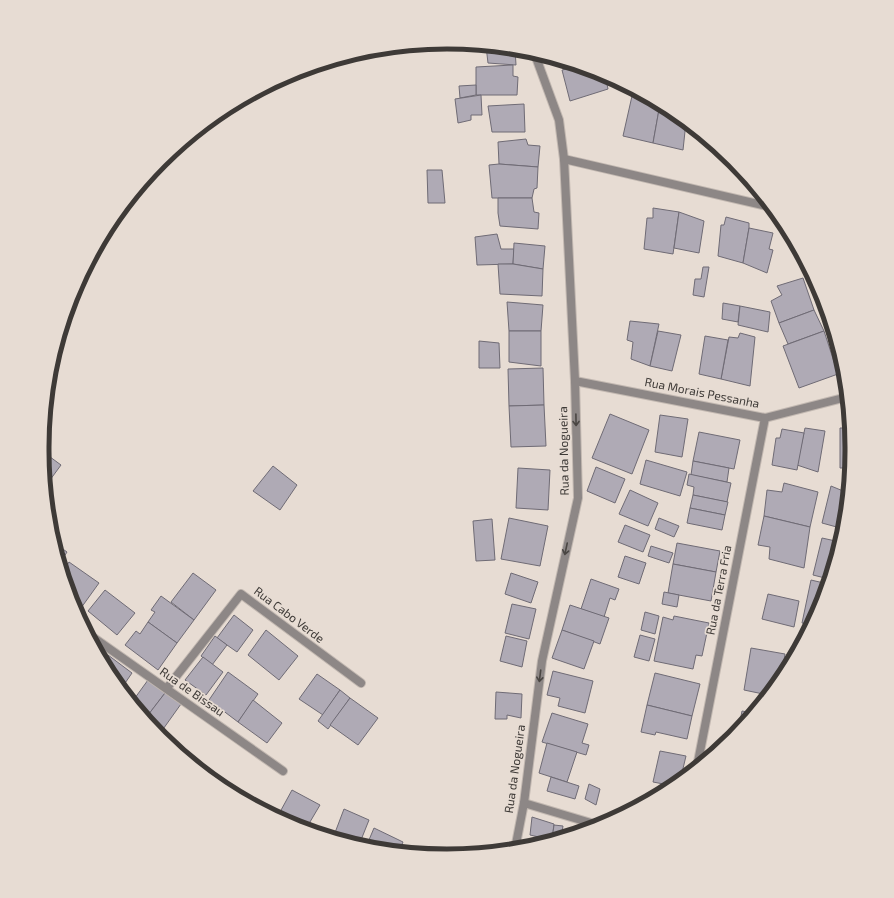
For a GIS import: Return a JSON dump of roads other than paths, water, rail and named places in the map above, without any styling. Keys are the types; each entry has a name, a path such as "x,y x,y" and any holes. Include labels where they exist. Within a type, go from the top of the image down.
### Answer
{"street":[{"name":"Rua da Nogueira","path":"516,843 524,803 542,662 578,498 575,381 564,159 559,120 537,60"},
{"path":"564,159 763,205"},
{"name":"Rua Morais Pessanha","path":"575,381 765,418 842,398"},
{"name":"Rua da Terra Fria","path":"699,759 765,418"},
{"name":"Rua Cabo Verde","path":"167,688 240,594 361,683"},
{"name":"Rua de Bissau","path":"97,640 283,771"},
{"path":"524,803 589,823"}]}
